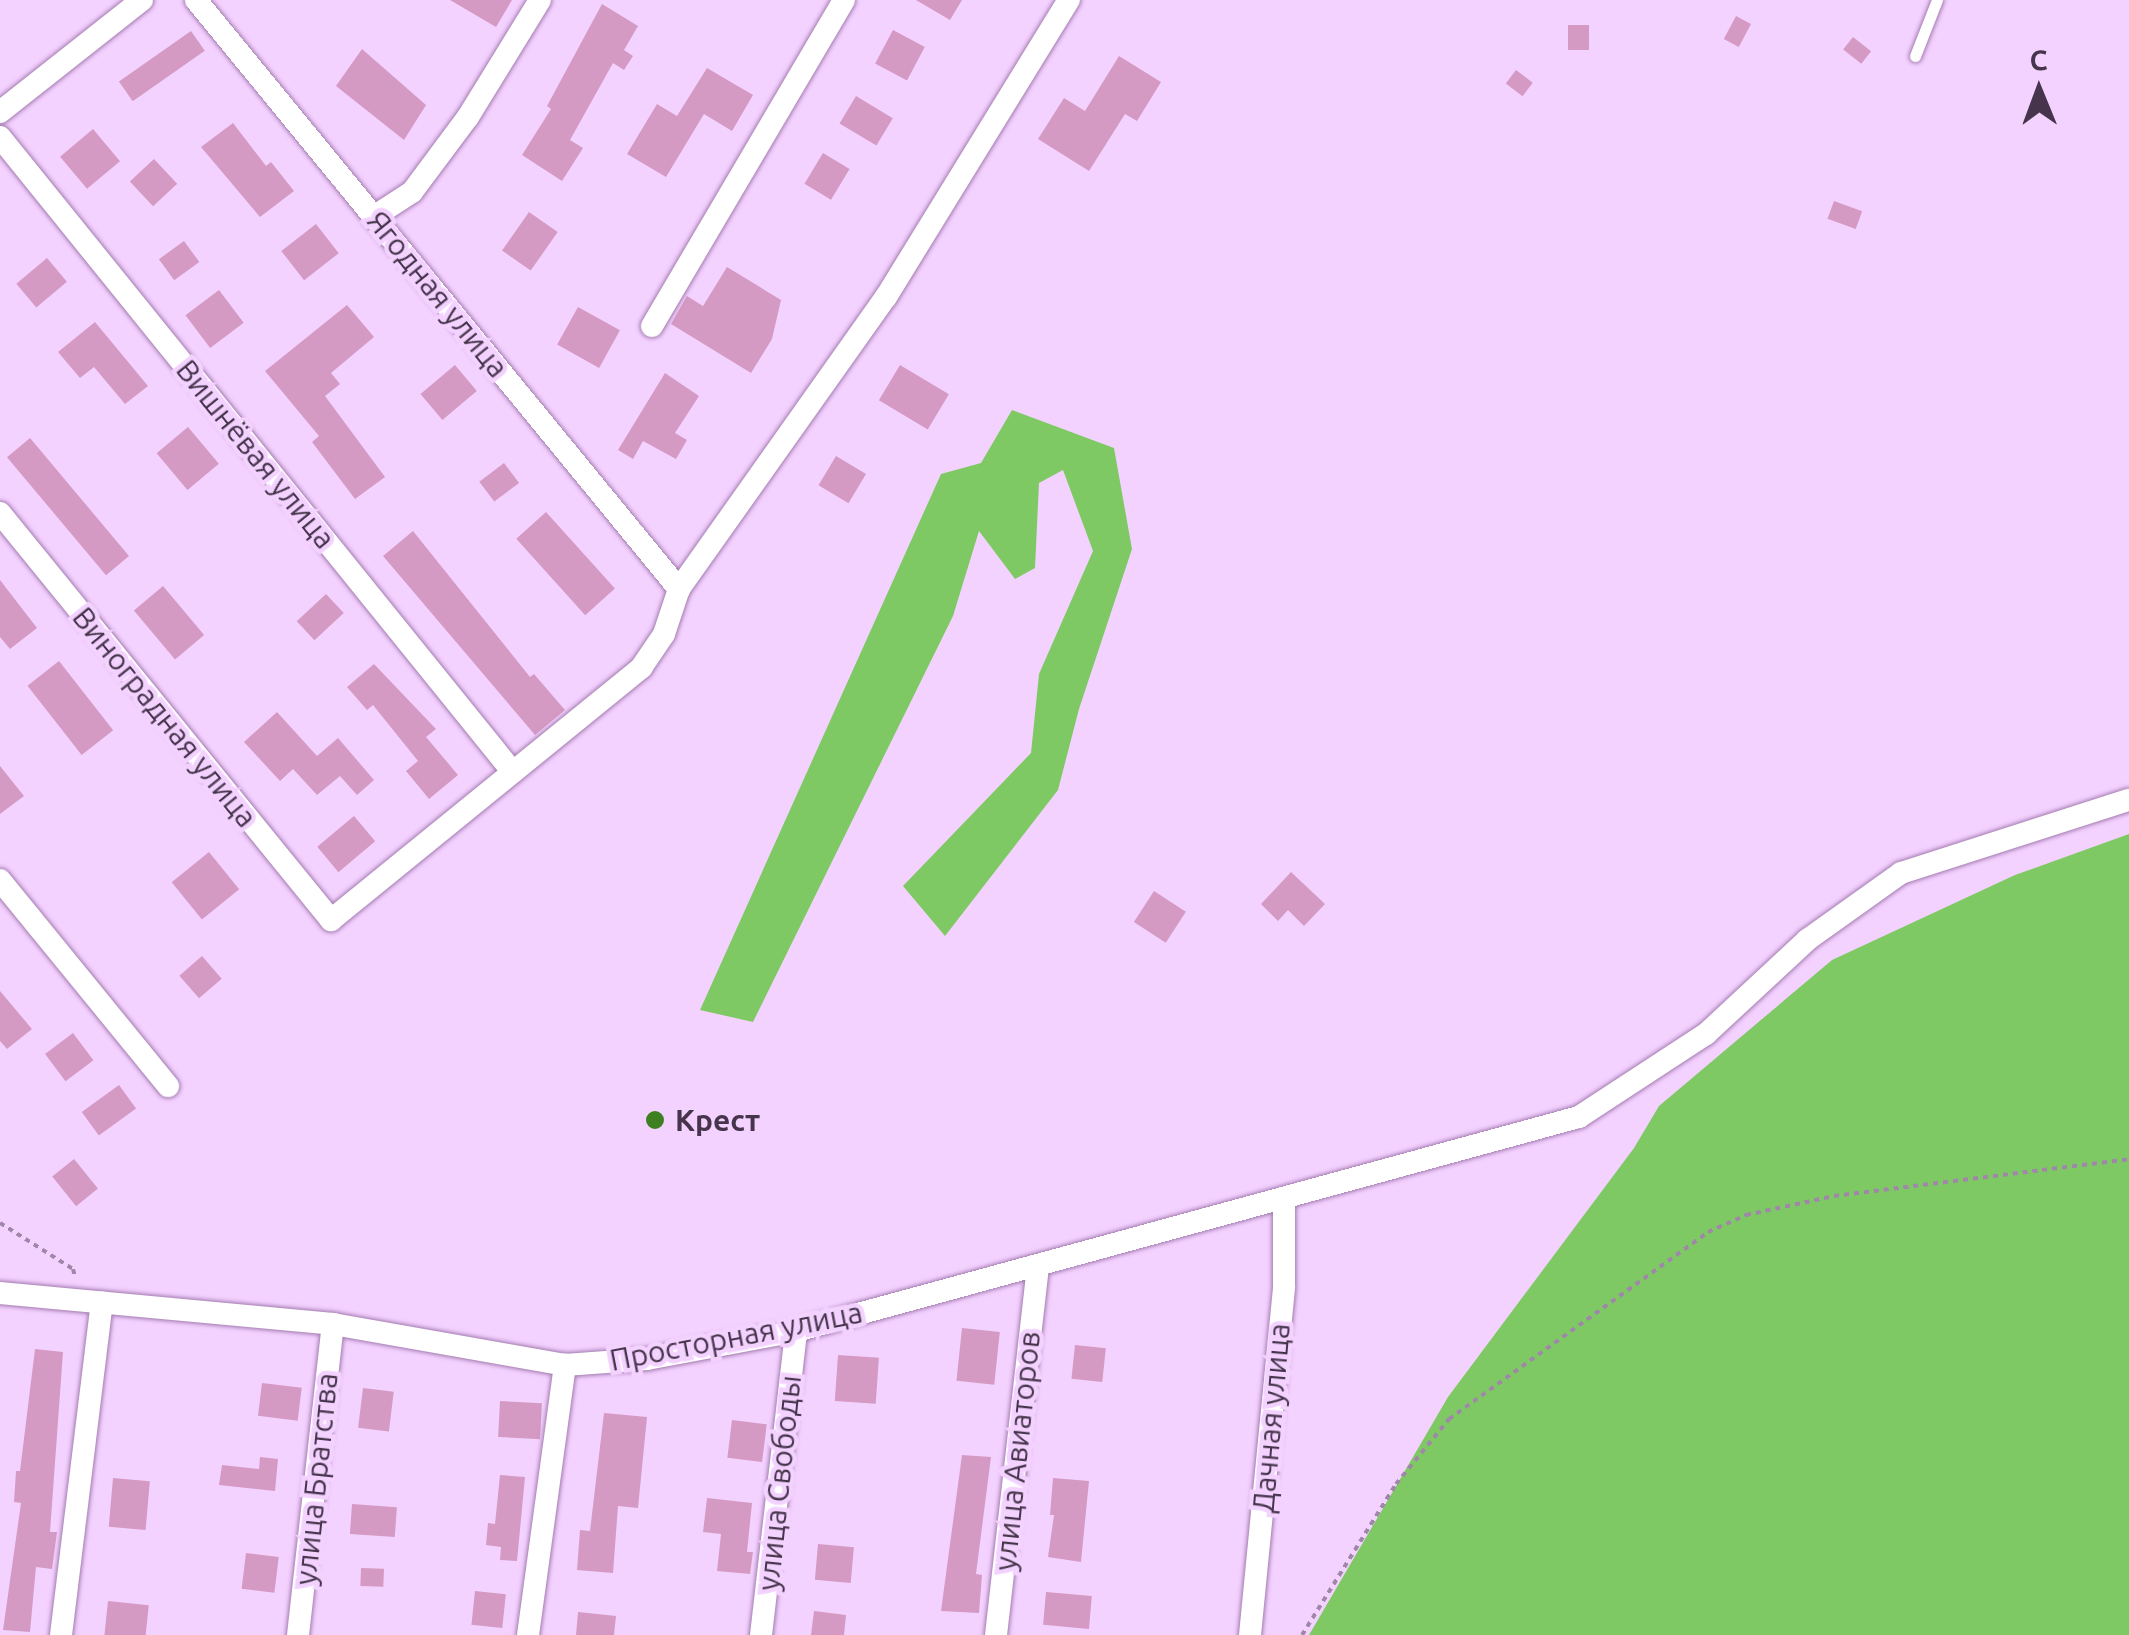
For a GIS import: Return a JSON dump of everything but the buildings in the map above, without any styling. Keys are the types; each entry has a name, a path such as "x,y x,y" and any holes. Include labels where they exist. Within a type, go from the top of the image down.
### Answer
{"street":[{"path":"0,112 142,0"},
{"name":"Ягодная улица","path":"196,0 679,589"},
{"path":"375,216 412,192 468,117 540,0"},
{"path":"652,326 844,0"},
{"path":"512,771 641,668 664,634 679,589 886,296 1069,0"},
{"name":"Вишнёвая улица","path":"0,137 512,771"},
{"name":"Виноградная улица","path":"0,513 331,920 512,771"},
{"name":"Просторная улица","path":"0,1293 334,1324 565,1365 646,1359 796,1330 1579,1117 1706,1034 1808,940 1900,873 1980,852 2129,800"},
{"path":"0,880 168,1086"},
{"name":"Дачная улица","path":"1250,1635 1284,1287 1284,1200"},
{"name":"улица Авиаторов","path":"996,1635 1038,1266"},
{"path":"60,1635 102,1303"},
{"name":"улица Братства","path":"298,1635 334,1324"},
{"name":"улица Свободы","path":"761,1635 796,1330"},
{"path":"528,1635 565,1365"}],"lane":[{"path":"1915,56 1937,0"}],"path":[{"path":"1302,1635 1396,1484 1449,1420 1708,1232 1746,1215 1834,1196 2129,1160"},
{"path":"0,1222 73,1269 78,1288 102,1303"}],"green space":[{"path":"1012,410 1114,448 1132,549 1079,709 1058,790 945,936 903,886 1031,753 1039,674 1093,551 1063,470 1039,483 1035,568 1015,579 979,531 953,616 753,1022 700,1010 941,474 981,463"},
{"path":"2129,834 2129,1635 1309,1635 1448,1397 1634,1148 1659,1106 1832,960 2015,875"}],"place":[{"name":"Крест","path":"655,1120"}]}
